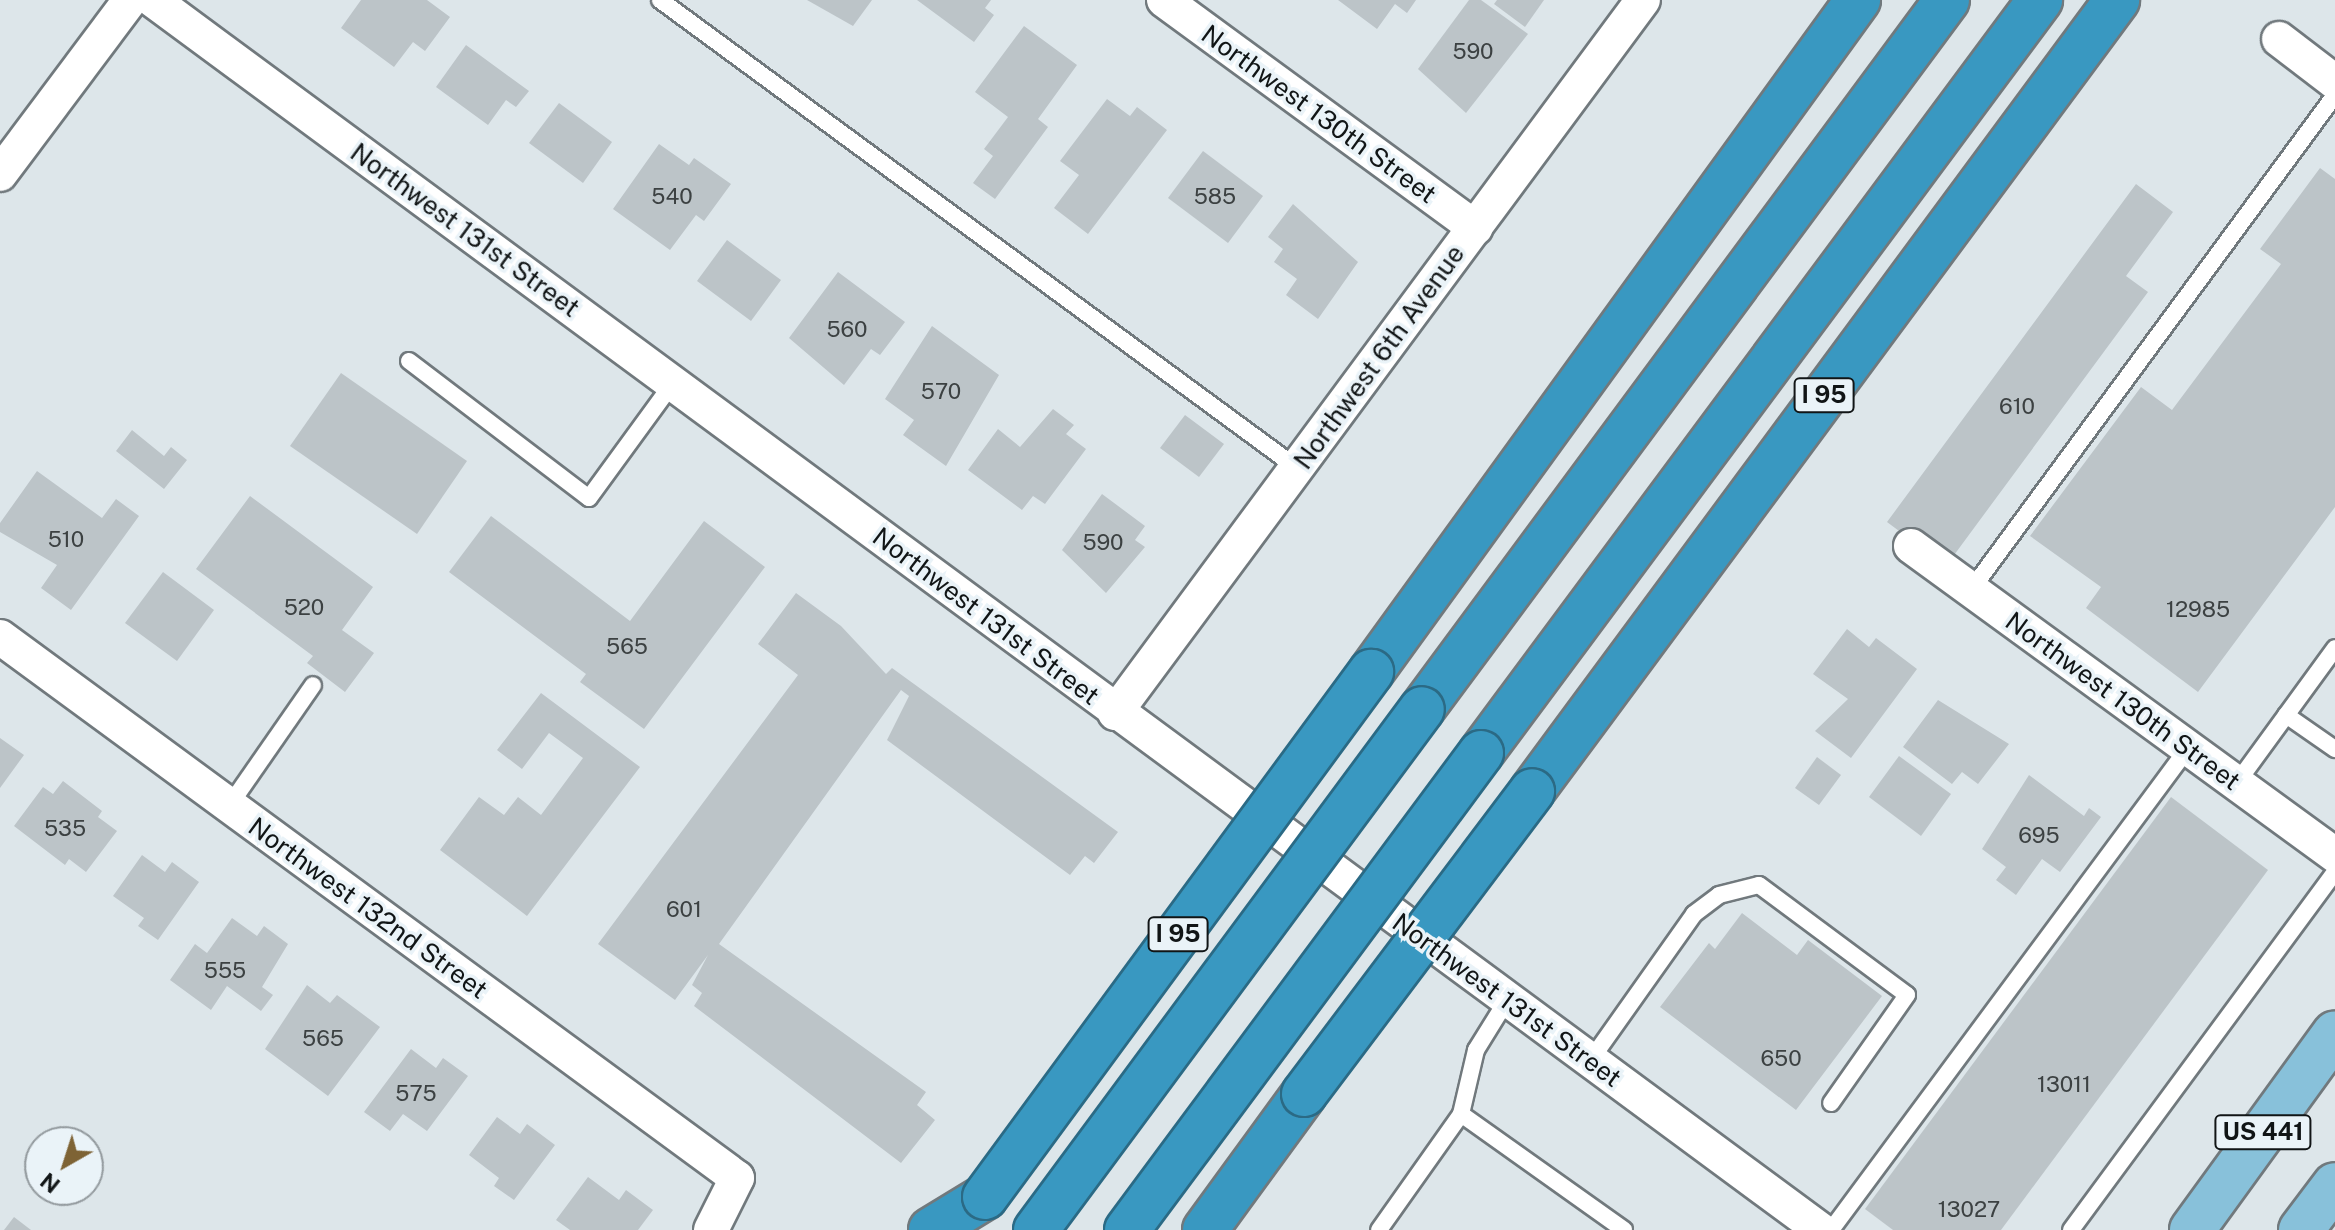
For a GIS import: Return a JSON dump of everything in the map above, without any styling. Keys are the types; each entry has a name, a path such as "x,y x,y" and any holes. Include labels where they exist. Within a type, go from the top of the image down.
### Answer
{"highway":[{"name":"I 95","path":"972,1214 1371,672 1858,0"},
{"path":"1036,1230 1947,0"},
{"path":"1127,1230 2040,0"},
{"name":"I 95","path":"1205,1230 2117,0"},
{"path":"1233,1230 1304,1094"},
{"path":"931,1230 972,1214"}],"main road":[{"name":"US 441","path":"2192,1230 2335,1033"},
{"path":"2301,1230 2335,1185"}],"street":[{"path":"0,174 130,0"},
{"name":"Northwest 131st Street","path":"153,0 1115,713 1821,1230"},
{"name":"Northwest 130th Street","path":"1164,0 1475,228"},
{"name":"Northwest 6th Avenue","path":"1115,713 1643,0"},
{"path":"2279,39 2335,82"},
{"name":"Northwest 130th Street","path":"1911,546 2335,855"},
{"name":"Northwest 132nd Street","path":"0,637 737,1178 711,1230"}],"lane":[{"path":"660,0 1297,468"},
{"path":"1971,590 2335,95"},
{"path":"409,361 589,498 673,383"},
{"path":"2236,784 2335,648"},
{"path":"229,806 313,685"},
{"path":"2286,715 2335,749"},
{"path":"1831,1230 2188,748"},
{"path":"2071,1230 2335,872"},
{"path":"1590,1061 1694,914 1719,895 1759,885 1907,995 1831,1103"},
{"path":"1379,1230 1461,1114 1476,1050 1507,1000"},
{"path":"1461,1114 1624,1230"}],"building":[{"path":"361,0 427,0 450,17 425,51 413,42 394,67 341,28"},
{"path":"807,0 872,0 853,26"},
{"path":"917,0 991,0 985,8 994,15 974,42"},
{"path":"1338,0 1416,0 1407,13 1395,4 1377,29"},
{"path":"1469,0 1481,0 1528,34 1466,113 1418,69"},
{"path":"1497,0 1544,0 1525,27 1494,4"},
{"path":"1024,26 1077,65 1038,119 1048,127 995,199 973,183 993,156 984,149 1008,117 975,92"},
{"path":"466,45 529,91 516,107 506,100 488,125 436,87"},
{"path":"1107,99 1130,116 1137,107 1167,130 1088,234 1054,208 1079,175 1060,161"},
{"path":"559,103 612,142 583,183 529,143"},
{"path":"659,144 689,165 694,158 731,184 704,221 696,215 670,250 613,209"},
{"path":"1203,151 1263,196 1228,243 1168,198"},
{"path":"2320,168 2335,179 2335,507 2198,692 2086,608 2101,587 2030,536 2141,387 2172,410 2281,264 2260,249"},
{"path":"2136,184 2173,212 2126,276 2148,292 1946,566 1887,522"},
{"path":"1293,204 1358,262 1318,319 1286,295 1297,279 1274,262 1283,249 1268,237"},
{"path":"727,240 781,280 751,321 697,281"},
{"path":"838,272 905,322 880,355 871,349 844,385 789,338"},
{"path":"932,326 999,375 946,466 903,435 914,420 885,399"},
{"path":"341,373 467,461 417,534 290,446"},
{"path":"1053,409 1074,425 1066,434 1086,449 1045,504 1033,496 1022,510 968,470 998,429 1020,447"},
{"path":"1185,415 1224,444 1199,477 1160,448"},
{"path":"132,430 164,456 171,447 187,460 164,489 116,451"},
{"path":"37,471 102,518 116,499 139,516 71,610 41,588 57,565 0,532 0,523"},
{"path":"1102,494 1145,526 1135,540 1145,547 1106,593 1062,550"},
{"path":"250,496 373,587 342,630 374,653 345,692 307,663 313,656 196,569"},
{"path":"491,516 630,621 704,521 765,567 644,729 580,682 586,674 449,572"},
{"path":"163,572 214,610 177,661 125,623"},
{"path":"796,593 841,626 886,674 892,668 1118,832 1094,863 1085,856 1070,875 887,740 909,696 901,690 719,944 926,1092 917,1105 935,1120 901,1163 694,1006 702,993 692,985 708,955 675,1000 598,944 798,675 758,644"},
{"path":"1847,629 1869,647 1876,638 1917,669 1851,758 1815,731 1848,699 1813,674"},
{"path":"541,693 640,767 527,916 440,850 479,797 504,815 518,797 541,815 583,758 549,733 522,769 497,750"},
{"path":"1938,700 2009,744 1978,784 1962,772 1952,784 1903,747"},
{"path":"0,738 24,755 0,788"},
{"path":"1899,756 1951,794 1921,836 1869,797"},
{"path":"1817,757 1841,775 1819,805 1795,788"},
{"path":"2029,775 2084,816 2089,808 2101,817 2060,872 2042,859 2016,895 1996,880 2006,867 1982,849"},
{"path":"63,781 102,811 98,817 117,831 86,872 69,859 65,865 14,826 43,787 53,794"},
{"path":"2171,797 2268,870 2001,1230 1893,1230 1865,1209"},
{"path":"142,855 165,872 172,862 199,882 158,940 138,926 144,918 113,896"},
{"path":"1742,913 1797,955 1808,940 1882,996 1796,1110 1660,1007 1709,943 1715,949"},
{"path":"232,918 257,936 264,926 288,944 262,987 273,995 261,1011 227,986 211,1010 170,980 195,944 207,953"},
{"path":"307,985 330,1003 337,995 380,1027 328,1096 265,1049"},
{"path":"411,1049 436,1068 443,1058 468,1076 427,1131 403,1114 390,1131 364,1112"},
{"path":"497,1117 520,1134 527,1124 555,1145 514,1200 494,1186 499,1178 469,1155"},
{"path":"588,1177 619,1200 626,1190 653,1210 638,1230 570,1230 556,1220"},
{"path":"14,1217 31,1230 4,1230"}]}
